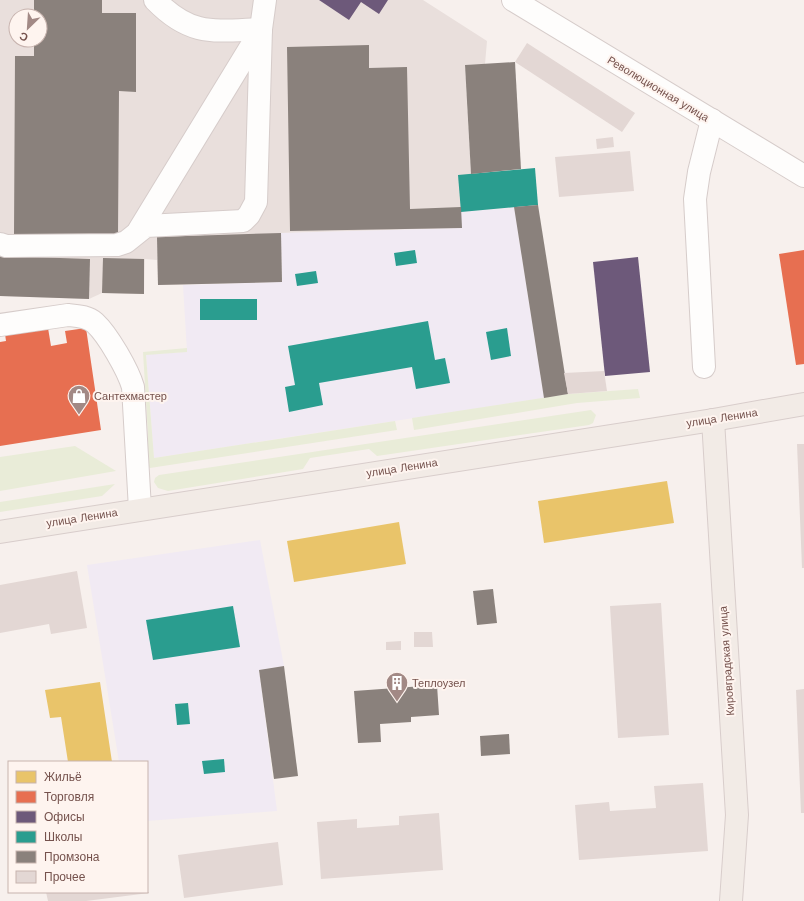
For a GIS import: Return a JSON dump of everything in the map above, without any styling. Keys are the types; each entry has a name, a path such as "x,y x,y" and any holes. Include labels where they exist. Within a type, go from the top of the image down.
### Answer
{"main road":[{"name":"улица Ленина","path":"0,532 713,420 804,404"},
{"name":"Кировградская улица","path":"713,420 737,816 731,901"}],"street":[{"path":"155,0 177,20 198,30 213,31 261,28"},
{"path":"0,244 6,246 117,245 126,242 139,230 146,226 154,224 243,221 254,208 261,28 265,0"},
{"name":"Революционная улица","path":"514,0 570,36 804,176"},
{"path":"139,230 261,28"},
{"path":"704,367 695,200 699,172 712,120"},
{"path":"0,325 73,316 86,318 94,323 104,335 124,364 130,376 133,387 140,509"}],"shaded area":[{"path":"0,0 423,0 487,41 485,64 465,65 471,174 461,207 462,228 281,233 282,282 158,285 157,260 145,259 144,294 102,293 89,299 0,296"},
{"path":"514,207 544,398 154,458 146,354 187,352 183,285 282,282 281,233 461,228 461,212"},
{"path":"260,540 284,666 259,670 277,811 148,821 148,761 119,761 87,565"}],"green space":[{"path":"187,348 187,352 146,355 154,458 395,421 397,430 150,468 147,466 148,435 143,352"},
{"path":"638,389 640,398 577,403 414,430 412,418 568,394"},
{"path":"591,410 596,415 593,423 589,425 377,456 369,449 310,458 303,469 168,491 158,488 154,482 155,478 159,475"},
{"path":"75,446 116,471 0,491 0,457"},
{"path":"115,484 102,496 0,512 0,502"}],"building: Жильё":[{"path":"667,481 674,523 544,543 538,501"},
{"path":"399,522 406,564 294,582 287,541"},
{"path":"100,682 112,761 68,761 61,717 50,718 45,690"}],"building: Торговля":[{"path":"804,250 804,364 796,365 779,254"},
{"path":"48,328 51,346 67,343 65,331 86,328 101,430 0,446 0,342 6,341 5,334"}],"building: Офисы":[{"path":"319,0 388,0 379,14 361,2 349,20"},
{"path":"638,257 650,372 605,376 593,262"}],"building: Школы":[{"path":"535,168 538,205 461,212 458,175"},
{"path":"415,250 417,263 396,266 394,253"},
{"path":"316,271 318,283 297,286 295,274"},
{"path":"200,299 257,299 257,320 200,320"},
{"path":"428,321 435,360 445,358 450,383 416,389 412,367 319,383 323,405 289,412 285,387 295,385 288,346"},
{"path":"507,328 511,356 491,360 486,332"},
{"path":"233,606 240,647 153,660 146,620"},
{"path":"188,703 190,724 177,725 175,704"},
{"path":"224,759 225,772 204,774 202,761"}],"building: Промзона":[{"path":"34,0 102,0 102,13 136,13 136,92 119,91 118,234 14,234 15,56 34,56 34,48 48,48 48,8 34,8"},
{"path":"369,45 369,68 407,67 410,209 461,207 462,228 290,231 287,47"},
{"path":"515,62 521,169 471,174 465,65"},
{"path":"538,205 568,394 544,398 514,207"},
{"path":"281,233 282,282 158,285 157,237"},
{"path":"0,256 90,259 89,299 0,296"},
{"path":"103,258 144,259 144,294 102,293"},
{"path":"493,589 497,623 477,625 473,591"},
{"path":"284,666 298,776 274,779 259,670"},
{"name":"Теплоузел","path":"437,685 439,715 411,717 411,722 380,724 381,742 358,743 354,691"},
{"path":"509,734 510,754 481,756 480,736"}],"building: Прочее":[{"path":"527,43 635,113 622,132 515,62"},
{"path":"613,137 614,147 597,149 596,139"},
{"path":"630,151 634,191 559,197 555,157"},
{"path":"604,371 607,391 568,394 564,373"},
{"path":"797,444 804,444 804,568 802,568"},
{"path":"77,571 87,628 51,634 49,624 0,633 0,585"},
{"path":"661,603 669,735 618,738 610,606"},
{"path":"414,632 432,632 433,647 414,647"},
{"path":"401,641 401,650 386,650 386,642"},
{"path":"804,689 804,813 801,813 796,690"},
{"path":"703,783 708,851 579,860 575,805 609,802 610,811 656,808 654,786"},
{"path":"439,813 443,870 321,879 317,822 357,819 357,828 399,825 399,816"},
{"path":"278,842 283,885 184,898 178,855"},
{"path":"149,892 149,893 86,901 48,901 46,893"}],"place":[{"name":"Сантехмастер","path":"79,416"},
{"name":"Теплоузел","path":"397,702"}]}
